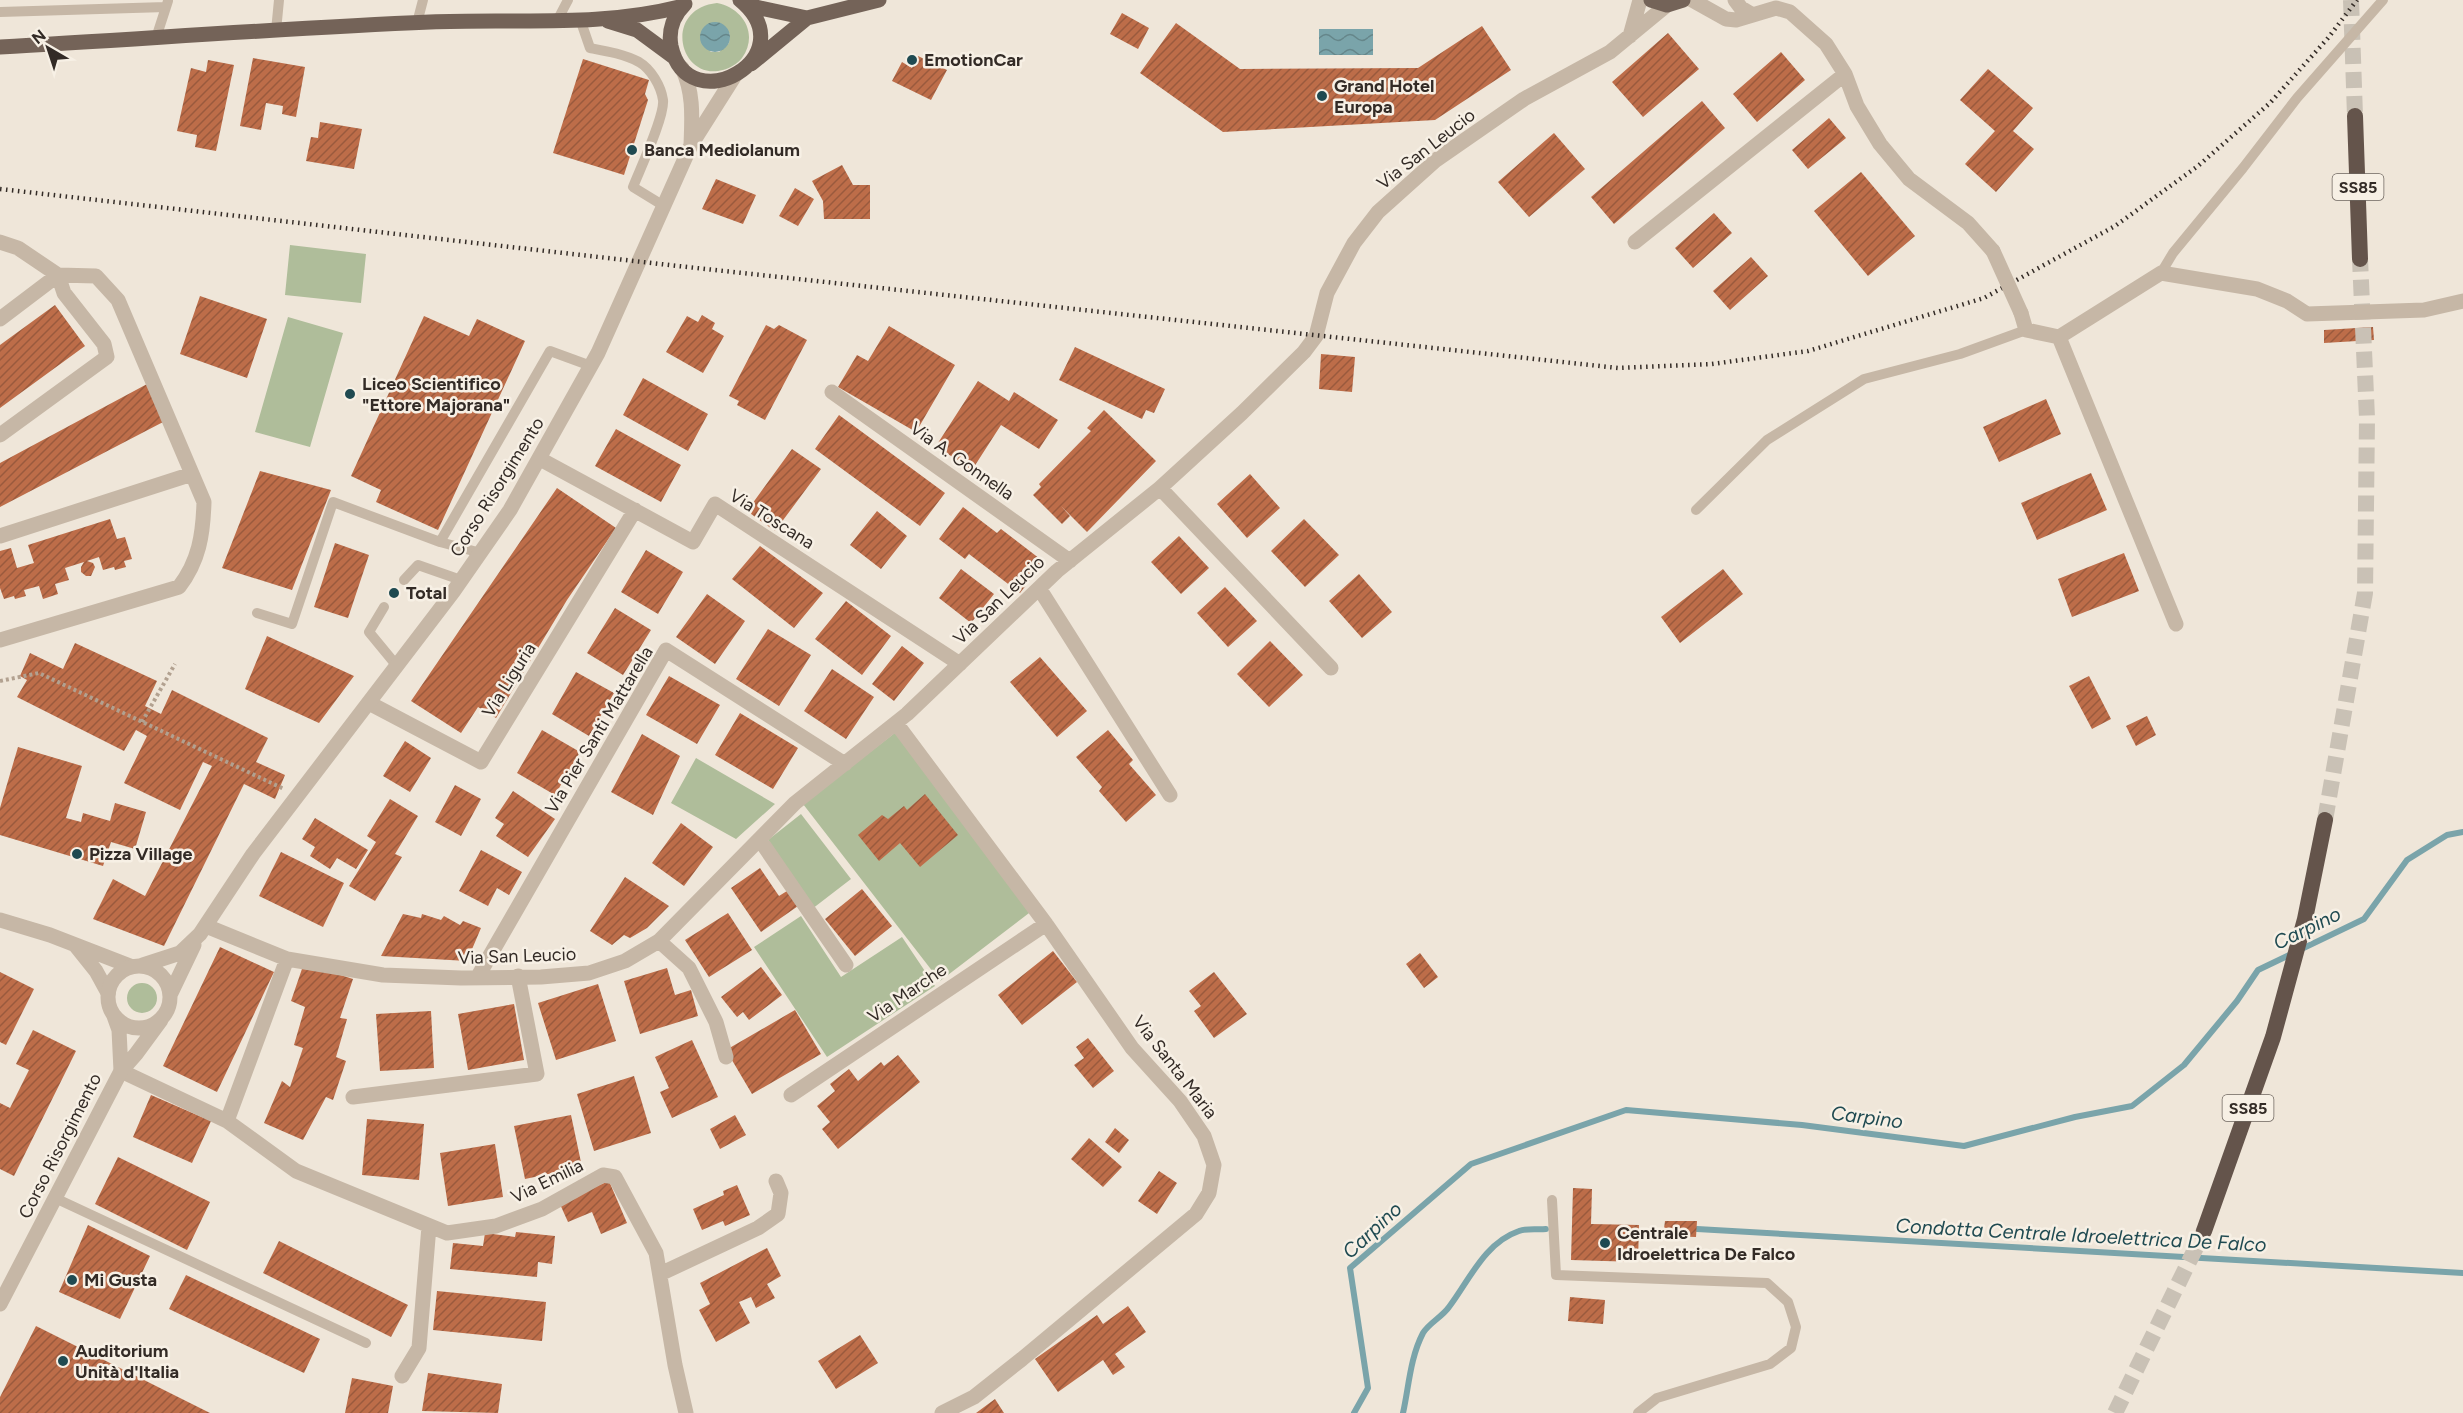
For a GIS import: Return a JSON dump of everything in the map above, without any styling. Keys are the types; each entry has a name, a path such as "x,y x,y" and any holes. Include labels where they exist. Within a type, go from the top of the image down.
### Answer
{"highway":[{"name":"SS85","path":"2355,116 2360,259"},
{"name":"SS85","path":"2204,1231 2273,1036 2305,918 2325,820"}],"main road":[{"path":"599,18 637,30 699,79 719,81 740,72 807,18 879,0"},
{"path":"1651,0 1667,5 1683,0"},
{"path":"0,47 417,23 649,15 688,1"},
{"path":"679,64 670,41 671,32 673,22 688,1"},
{"path":"743,3 807,18"},
{"path":"740,72 756,54 759,36 756,19 743,3"}],"street":[{"path":"1630,36 1640,0"},
{"path":"1692,0 1726,19 1736,20 1776,8 1790,12 1826,44 1845,74 1857,106 1880,144 1909,179 1968,223 1993,251 2026,330 2059,337 2161,273 2257,289 2288,301 2307,314 2424,310 2463,301"},
{"path":"1734,0 1740,8 1751,14"},
{"name":"Via San Leucio","path":"203,930 287,959 383,975 477,978 589,973 625,961 659,941 795,803 896,723 1039,588 1160,488 1304,352 1316,336 1327,292 1354,243 1378,212 1436,160 1524,99 1610,52 1667,5"},
{"name":"Corso Risorgimento","path":"679,64 688,81 692,106 691,145"},
{"name":"Corso Risorgimento","path":"171,993 203,930 253,854 481,553 540,459 591,366 626,294 691,145 740,72"},
{"path":"1635,242 1845,74"},
{"path":"0,242 18,248 58,275 96,276 118,300 204,502 203,536 190,573 179,587 0,640"},
{"path":"0,319 58,275"},
{"path":"0,435 107,357 104,344 64,293 58,275"},
{"path":"2059,337 2176,624"},
{"name":"Via A. Gonnella","path":"832,392 1070,561"},
{"name":"Via Toscana","path":"540,459 693,542 715,504 960,664"},
{"path":"0,536 192,474"},
{"path":"1160,488 1331,668"},
{"name":"Via Liguria","path":"369,703 481,762 635,510"},
{"path":"1039,588 1170,795"},
{"name":"Via Pier Santi Mattarella","path":"477,978 666,650 845,764"},
{"name":"Via Santa Maria","path":"896,723 1046,924 1132,1048 1180,1101 1204,1137 1214,1166 1209,1193 1196,1214 974,1397 942,1413"},
{"path":"760,840 846,965"},
{"path":"0,920 93,950 102,956 153,968 168,983 171,993 171,1003 161,1020 142,1028 122,1023 114,1016 109,1005 108,993 96,971 76,946"},
{"name":"Via Marche","path":"791,1095 1046,924"},
{"name":"Corso Risorgimento","path":"137,966 180,952 203,930"},
{"path":"659,941 689,968 716,1022 726,1057"},
{"path":"227,1121 287,959"},
{"path":"108,993 115,976 137,966"},
{"path":"353,1097 537,1074 518,976"},
{"name":"Corso Risorgimento","path":"114,1016 119,1030 121,1071"},
{"name":"Corso Risorgimento","path":"0,1304 121,1071 161,1020"},
{"name":"Via Emilia","path":"121,1071 227,1121 296,1171 447,1233 496,1226 542,1209 603,1175 615,1177 656,1253 675,1365 686,1413"},
{"path":"660,1274 758,1228 778,1214 781,1193 776,1181"},
{"path":"402,1376 419,1348 429,1226"}],"lane":[{"path":"276,31 279,0"},
{"path":"417,23 423,0"},
{"path":"558,19 568,0"},
{"path":"2161,273 2173,253 2297,98 2384,0"},
{"path":"0,12 167,3 156,38"},
{"path":"580,19 590,48 616,53 639,62 656,79 664,101 657,127 633,187 664,206"},
{"path":"1696,510 1767,440 1864,379 1960,354 2026,330"},
{"path":"440,542 550,351 591,366"},
{"path":"257,613 292,624 333,502 440,542 481,553"},
{"path":"404,580 417,565 461,580"},
{"path":"384,606 369,632 397,666"},
{"path":"55,1198 366,1343"},
{"path":"1552,1200 1556,1275 1767,1283 1788,1302 1796,1327 1791,1348 1777,1359 1770,1364 1658,1398 1638,1413"}],"path":[{"path":"142,722 175,664"},
{"path":"0,681 39,673 298,796"}],"green space":[{"path":"717,3 734,10 746,23 749,40 747,49 742,58 731,67 708,71 696,65 687,56 683,43 683,30 689,18 700,8","holes":["730,33 729,43 719,52 710,52"]},
{"path":"290,245 366,254 361,303 285,295"},
{"path":"288,317 343,333 310,447 255,432"},
{"path":"896,732 1033,910 940,981 803,804"},
{"path":"696,758 775,804 736,839 671,803"},
{"path":"801,814 851,879 812,909 768,840"},
{"path":"801,916 841,977 902,937 935,986 827,1057 754,947"},
{"path":"142,983 148,984 156,992 156,1004 148,1012 142,1013 136,1012 128,1004 127,998 128,992 136,984"}],"water":[{"path":"715,22 726,26 730,37 726,48 715,52 704,48 700,37 704,26"},
{"path":"1319,29 1373,29 1373,55 1319,55"}],"building":[{"path":"1122,13 1149,28 1138,49 1110,34"},
{"name":"Grand Hotel Europa","path":"1176,23 1240,69 1418,68 1482,26 1511,70 1435,120 1223,132 1140,73"},
{"path":"1668,33 1699,69 1643,117 1612,82"},
{"path":"1781,52 1805,80 1757,122 1733,94"},
{"path":"918,56 947,70 931,100 892,81 902,62 912,68"},
{"path":"253,58 305,67 296,117 282,114 283,106 266,103 261,130 240,126"},
{"path":"583,59 649,80 645,94 648,100 624,175 553,153"},
{"path":"208,60 234,65 216,151 195,147 197,135 177,131 191,68 206,72"},
{"path":"1988,69 2033,108 2013,131 2034,149 1996,192 1965,164 1995,131 1960,100"},
{"path":"1702,101 1725,128 1614,224 1591,197"},
{"path":"1829,118 1846,138 1808,169 1792,150"},
{"path":"320,122 362,129 354,169 306,161 311,137 318,138"},
{"path":"1554,133 1585,169 1529,217 1498,182"},
{"path":"842,165 853,185 870,185 870,219 824,219 823,201 812,181"},
{"path":"1861,172 1915,236 1868,276 1814,211"},
{"path":"716,179 756,195 743,224 702,209"},
{"path":"795,188 814,199 798,226 779,216"},
{"path":"1714,213 1732,233 1693,268 1675,248"},
{"path":"1751,257 1768,276 1730,310 1713,291"},
{"path":"200,296 267,319 247,378 180,354"},
{"path":"55,305 85,346 0,408 0,345"},
{"path":"702,315 715,323 712,329 724,336 703,373 666,352 687,316 698,322"},
{"path":"424,316 469,336 477,319 525,341 438,530 376,502 381,490 351,476"},
{"path":"766,325 774,329 779,325 807,340 765,420 737,405 739,401 729,396"},
{"path":"889,326 955,365 916,432 838,387 857,355 868,361"},
{"path":"2373,327 2374,340 2324,343 2324,330"},
{"path":"1075,347 1165,389 1154,413 1146,410 1142,419 1059,380"},
{"path":"1321,354 1355,357 1352,392 1319,389"},
{"path":"643,378 708,414 688,451 623,415"},
{"path":"978,381 1009,401 1014,392 1058,420 1039,449 1001,425 972,470 936,446"},
{"path":"149,383 165,421 0,507 0,463"},
{"path":"2046,399 2061,434 1999,462 1983,427"},
{"path":"1104,410 1156,461 1087,532 1061,506 1070,516 1062,524 1033,495 1041,487 1039,484 1091,431 1087,428"},
{"path":"839,415 945,493 920,526 815,449"},
{"path":"616,429 681,465 661,502 595,466"},
{"path":"792,449 821,469 775,531 747,511"},
{"path":"260,471 331,490 292,590 222,568"},
{"path":"2091,473 2107,510 2037,540 2021,503"},
{"path":"1250,474 1280,508 1247,538 1217,504"},
{"path":"557,488 616,528 567,600 496,718 478,707 461,733 411,701"},
{"path":"963,507 997,533 1001,529 1044,562 1020,593 969,554 965,559 939,539"},
{"path":"877,511 907,536 881,569 850,545"},
{"path":"110,519 117,539 125,537 132,559 124,561 126,567 103,570 99,557 87,561 93,563 95,567 91,576 86,576 81,572 84,562 65,568 69,580 55,584 58,594 43,599 39,586 24,590 26,596 4,599 0,588 0,551 11,548 17,568 34,563 28,545"},
{"path":"1304,519 1339,555 1305,587 1271,551"},
{"path":"1179,536 1209,568 1181,594 1151,562"},
{"path":"335,543 369,555 348,618 314,607"},
{"path":"760,546 823,593 794,628 732,579"},
{"path":"646,550 683,572 658,614 621,592"},
{"path":"2124,553 2139,591 2072,617 2058,579"},
{"path":"961,569 994,594 971,623 939,598"},
{"path":"1723,569 1743,594 1680,643 1661,617"},
{"path":"1359,574 1392,612 1362,638 1329,601"},
{"path":"1225,587 1257,621 1228,647 1197,613"},
{"path":"707,594 745,621 715,664 676,637"},
{"path":"846,601 891,636 862,675 815,639"},
{"path":"615,608 651,630 623,675 587,653"},
{"path":"768,629 811,655 779,706 736,679"},
{"path":"267,636 354,676 319,723 245,689"},
{"path":"1270,641 1303,675 1269,707 1237,674"},
{"path":"75,643 157,681 145,706 161,714 172,690 268,738 256,762 285,775 275,799 244,784 164,946 93,919 113,879 145,896 212,766 203,762 180,810 124,783 147,736 136,730 124,751 17,697 27,680 20,676 30,653 63,669"},
{"path":"902,646 924,663 894,701 872,684"},
{"path":"1040,657 1087,711 1057,737 1010,682"},
{"path":"832,669 874,697 846,739 804,711"},
{"path":"576,672 614,693 589,736 552,714"},
{"path":"669,676 720,705 697,744 646,715"},
{"path":"2089,676 2111,719 2092,729 2069,686"},
{"path":"740,713 798,748 773,789 715,755"},
{"path":"2147,716 2156,735 2136,746 2126,726"},
{"path":"542,730 580,752 555,795 517,773"},
{"path":"1108,730 1133,760 1129,764 1156,795 1126,822 1099,791 1102,787 1076,757"},
{"path":"642,734 680,756 653,815 611,792"},
{"path":"405,741 431,758 410,792 383,776"},
{"path":"18,747 82,766 66,818 81,822 83,813 110,821 115,803 146,812 135,849 111,842 103,866 0,835 0,808"},
{"path":"455,785 481,799 461,836 435,822"},
{"path":"513,791 555,819 528,857 496,836 504,824 495,818"},
{"path":"925,794 958,835 920,867 900,843 879,861 858,835 882,815 888,819 904,806 907,810"},
{"path":"390,799 418,816 395,854 402,857 375,901 349,886 376,842 367,836"},
{"path":"315,818 368,850 356,869 337,858 330,869 310,856 315,847 302,839"},
{"path":"681,823 713,847 684,886 652,863"},
{"path":"481,850 522,872 509,895 497,888 488,906 459,891"},
{"path":"281,852 344,883 323,927 259,896"},
{"path":"760,868 779,896 787,891 798,906 761,932 731,888"},
{"path":"625,877 669,906 647,928 630,938 624,935 612,945 590,931"},
{"path":"862,889 892,926 855,956 825,919"},
{"path":"728,913 752,950 709,977 685,940"},
{"path":"403,914 421,918 422,914 441,920 444,916 460,925 463,921 481,928 467,961 381,956"},
{"path":"220,947 274,972 217,1092 163,1066"},
{"path":"1053,951 1077,982 1022,1025 998,995"},
{"path":"1420,953 1438,977 1424,988 1406,964"},
{"path":"304,963 353,979 340,1018 347,1019 336,1057 346,1061 333,1100 326,1097 303,1140 264,1123 282,1081 290,1087 303,1048 294,1045 305,1007 291,1001"},
{"path":"761,967 782,995 749,1020 743,1012 737,1017 721,997"},
{"path":"667,968 675,995 691,990 698,1016 640,1034 624,981"},
{"path":"0,972 34,989 6,1045 0,1042"},
{"path":"1214,972 1247,1014 1214,1038 1194,1011 1201,1006 1189,991"},
{"path":"598,984 616,1041 556,1060 538,1003"},
{"path":"514,1004 524,1060 468,1070 458,1014"},
{"path":"795,1010 821,1054 752,1094 726,1050"},
{"path":"431,1011 434,1068 380,1071 376,1014"},
{"path":"33,1030 76,1051 14,1176 0,1169 0,1103 10,1108 29,1070 16,1064"},
{"path":"1088,1038 1114,1071 1093,1088 1074,1065 1084,1058 1076,1047"},
{"path":"692,1040 718,1097 672,1118 660,1092 669,1088 655,1057"},
{"path":"898,1055 920,1082 838,1149 822,1129 830,1122 817,1106 835,1091 830,1084 849,1069 858,1081 881,1062 884,1066"},
{"path":"634,1076 651,1133 594,1151 577,1094"},
{"path":"151,1095 211,1121 192,1163 133,1137"},
{"path":"571,1115 582,1167 525,1179 514,1126"},
{"path":"735,1115 746,1135 720,1149 710,1129"},
{"path":"367,1119 424,1124 419,1180 362,1175"},
{"path":"1115,1128 1129,1140 1119,1153 1105,1142"},
{"path":"1089,1138 1122,1167 1103,1187 1071,1159"},
{"path":"495,1144 503,1197 448,1206 440,1153"},
{"path":"118,1157 210,1202 187,1250 95,1204"},
{"path":"1159,1171 1177,1183 1157,1214 1138,1201"},
{"path":"609,1181 627,1223 601,1234 592,1212 568,1222 559,1202"},
{"path":"737,1185 750,1215 725,1226 723,1221 702,1230 693,1209 724,1195 723,1191"},
{"name":"Centrale Idroelettrica De Falco","path":"1573,1188 1592,1189 1591,1224 1639,1225 1638,1262 1571,1260"},
{"path":"1665,1221 1697,1221 1696,1237 1663,1236"},
{"path":"88,1225 150,1256 120,1319 59,1292"},
{"path":"516,1232 555,1236 552,1264 538,1262 537,1277 450,1269 453,1243 483,1246 485,1233 515,1237"},
{"path":"279,1241 408,1305 391,1337 263,1273"},
{"path":"767,1248 781,1276 767,1284 775,1298 756,1308 751,1297 739,1302 750,1323 716,1342 699,1310 710,1304 700,1283"},
{"path":"186,1275 320,1339 304,1373 169,1309"},
{"path":"437,1291 546,1302 542,1341 433,1330"},
{"path":"1570,1297 1605,1300 1603,1324 1568,1321"},
{"path":"1128,1306 1146,1332 1115,1354 1125,1367 1113,1375 1103,1360 1058,1392 1035,1359 1097,1315 1103,1324"},
{"name":"Auditorium Unità d'Italia","path":"36,1326 210,1413 0,1413 0,1397"},
{"path":"860,1335 878,1363 836,1389 818,1361"},
{"path":"428,1373 502,1384 498,1413 422,1411"},
{"path":"352,1378 393,1386 388,1413 345,1413"},
{"path":"995,1399 1004,1413 976,1413"}],"waterway":[{"name":"Carpino","path":"1354,1413 1368,1388 1350,1268 1471,1164 1626,1110 1802,1125 1964,1146 2075,1117 2132,1106 2184,1065 2237,1001 2258,970 2364,919 2407,860 2447,835 2463,832"},
{"path":"1403,1413 1413,1362 1426,1329 1446,1311 1478,1264 1496,1244 1519,1231 1546,1229"},
{"name":"Condotta Centrale Idroelettrica De Falco","path":"1697,1229 2463,1273"}],"tunnel":[{"path":"2351,0 2355,116"},
{"path":"2325,820 2365,593 2367,418 2360,259"},
{"path":"2115,1413 2204,1231"}],"railway":[{"path":"0,189 678,266 1618,368 1712,364 1808,351 1984,298 2115,226 2198,166 2270,103 2328,38 2357,0"}],"place":[{"name":"EmotionCar","path":"912,60"},
{"name":"Grand Hotel Europa","path":"1322,96"},
{"name":"Banca Mediolanum","path":"632,150"},
{"name":"Liceo Scientifico \"Ettore Majorana\"","path":"350,394"},
{"name":"Total","path":"394,593"},
{"name":"Pizza Village","path":"77,854"},
{"name":"Centrale Idroelettrica De Falco","path":"1605,1243"},
{"name":"Mi Gusta","path":"72,1280"},
{"name":"Auditorium Unità d'Italia","path":"63,1361"}]}
